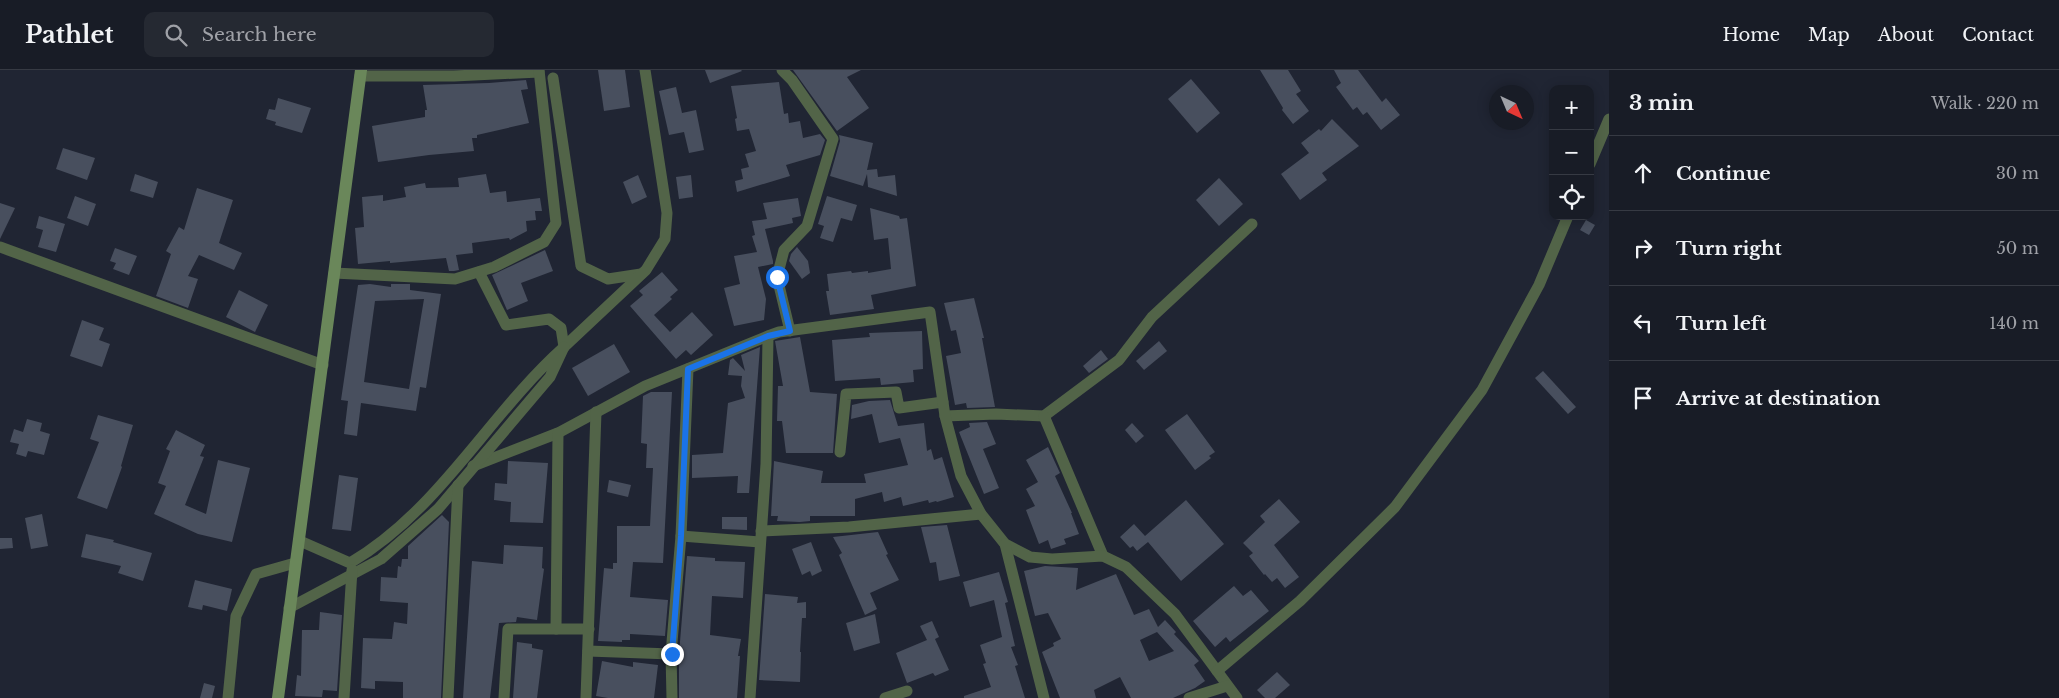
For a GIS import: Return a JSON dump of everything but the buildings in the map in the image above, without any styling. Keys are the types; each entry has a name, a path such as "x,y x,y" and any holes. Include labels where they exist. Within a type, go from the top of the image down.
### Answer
{"main road":[{"path":"278,698 361,73"}],"street":[{"path":"344,698 352,569 368,553 415,515 466,458 537,371 641,274 665,239 667,213 645,70"},
{"path":"782,70 792,80 833,139 807,226 784,250 777,277 790,331"},
{"path":"334,274 455,280 494,267 544,242 556,223 539,71 361,73"},
{"path":"554,78 581,266 608,278 641,274"},
{"path":"1594,155 1609,119"},
{"path":"1217,671 1300,600 1395,507 1482,390 1540,285 1566,220"},
{"path":"945,416 996,414 1044,416 1119,360 1152,317 1252,224"},
{"path":"0,247 323,365"},
{"path":"289,608 352,569 381,559 438,509 550,376 564,347 561,328 549,319 506,325 479,272"},
{"path":"473,466 558,433 645,386 768,336 790,331 930,312 945,416 961,476 981,514 1004,544 1044,698"},
{"path":"750,698 766,464 768,336"},
{"path":"672,698 672,654 681,536 688,369"},
{"path":"840,452 846,394 896,392 899,408 943,402"},
{"path":"586,698 596,412"},
{"path":"1044,416 1102,556"},
{"path":"556,629 558,433"},
{"path":"448,698 458,485"},
{"path":"681,536 760,536 981,514"},
{"path":"300,542 352,569"},
{"path":"1004,544 1030,557 1052,559 1102,556 1126,567 1174,614 1237,698"},
{"path":"228,698 236,616 256,574 296,563"},
{"path":"504,698 508,629 589,629"},
{"path":"588,651 672,654"},
{"path":"1189,698 1228,686"},
{"path":"1227,698 1228,686"},
{"path":"885,698 908,691"}],"route":[{"path":"672,654 681,536 688,369 768,336 790,331 777,277"}]}
